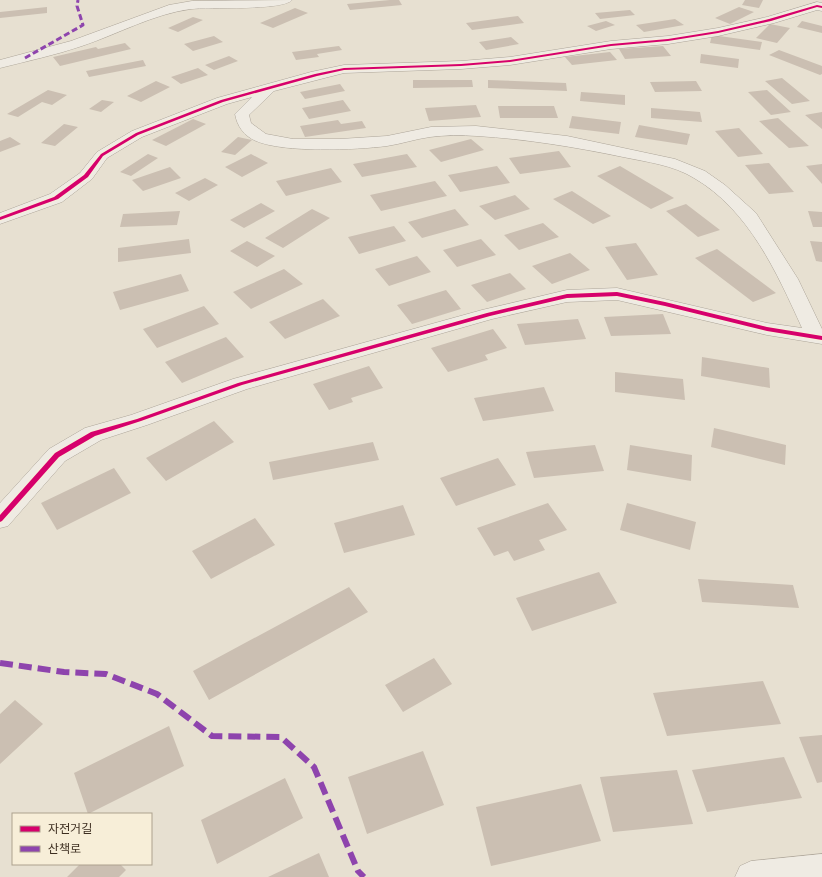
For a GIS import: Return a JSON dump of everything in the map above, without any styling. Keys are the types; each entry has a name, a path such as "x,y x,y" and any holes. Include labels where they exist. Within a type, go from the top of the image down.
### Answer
{"street":[{"path":"0,64 76,44 169,9 192,5 256,4 286,0"},
{"path":"0,219 56,198 86,176 102,156 137,134 222,101 271,87 344,69 461,65 510,61 611,45 668,40 718,32 770,20 817,6 822,7"},
{"path":"271,87 242,114 244,125 261,138 293,144 340,144 387,141 431,132 476,131 567,142 669,162 699,174 719,188 750,217 789,279 819,337"},
{"path":"0,519 57,455 93,434 139,420 240,384 489,314 567,296 617,294 767,329 819,337"},
{"path":"751,877 822,870"}],"building":[{"path":"399,0 402,5 350,10 347,4"},
{"path":"745,0 763,0 759,8 742,5"},
{"path":"47,7 47,13 0,18 0,12"},
{"path":"739,7 754,12 730,24 715,18"},
{"path":"295,8 308,13 273,28 260,23"},
{"path":"630,10 635,15 600,19 595,13"},
{"path":"518,16 524,23 472,30 466,23"},
{"path":"193,17 203,20 178,32 168,28"},
{"path":"675,19 684,25 644,32 636,25"},
{"path":"606,21 615,25 596,31 587,26"},
{"path":"802,21 822,26 822,33 797,27"},
{"path":"770,24 790,28 777,43 756,38"},
{"path":"712,35 762,42 760,50 710,43"},
{"path":"214,36 223,42 193,51 184,44"},
{"path":"511,37 519,44 486,50 479,42"},
{"path":"125,43 131,49 60,66 53,57 96,47 98,49"},
{"path":"339,46 342,50 317,54 319,57 296,60 292,52"},
{"path":"663,46 671,56 625,59 619,49"},
{"path":"779,50 822,66 822,74 820,75 769,55"},
{"path":"610,52 617,60 572,65 565,57"},
{"path":"701,54 739,59 738,68 700,63"},
{"path":"229,56 238,61 214,70 205,65"},
{"path":"143,60 146,66 89,77 86,71"},
{"path":"198,68 208,75 181,84 171,77"},
{"path":"782,78 810,101 792,104 765,81"},
{"path":"413,80 472,80 473,87 413,88"},
{"path":"488,80 566,83 567,91 488,88"},
{"path":"156,81 170,87 141,102 127,96"},
{"path":"696,81 702,91 655,92 650,82"},
{"path":"340,84 345,91 305,99 300,92"},
{"path":"48,90 67,95 52,105 42,102 18,117 7,114"},
{"path":"767,90 791,112 771,115 748,92"},
{"path":"581,92 625,95 625,105 580,101"},
{"path":"102,100 114,102 101,112 89,109"},
{"path":"343,100 351,111 309,119 302,108"},
{"path":"476,105 481,117 429,121 425,108"},
{"path":"498,106 554,106 558,118 500,118"},
{"path":"651,108 700,112 702,122 651,118"},
{"path":"822,112 822,129 805,115"},
{"path":"572,116 621,122 619,134 569,128"},
{"path":"778,118 809,146 789,148 759,121"},
{"path":"193,119 206,124 166,146 152,140"},
{"path":"338,120 341,124 362,121 366,128 305,137 300,126"},
{"path":"64,124 78,127 55,146 41,143"},
{"path":"639,125 690,134 687,145 635,137"},
{"path":"739,128 763,154 738,157 715,131"},
{"path":"10,137 21,144 0,152 0,141"},
{"path":"238,137 252,140 235,155 221,152"},
{"path":"471,139 484,150 441,162 429,150"},
{"path":"559,151 571,167 520,174 509,158"},
{"path":"148,154 158,158 131,176 120,172"},
{"path":"251,154 268,163 242,177 225,167"},
{"path":"407,154 417,167 362,177 353,164"},
{"path":"769,163 794,192 769,194 745,165"},
{"path":"822,164 822,184 806,166"},
{"path":"497,166 510,183 460,192 448,175"},
{"path":"620,166 674,198 651,209 597,176"},
{"path":"170,167 181,178 143,191 132,180"},
{"path":"331,168 342,182 286,196 276,181"},
{"path":"205,178 218,185 189,201 175,193"},
{"path":"435,181 447,196 381,211 370,195"},
{"path":"572,191 611,216 593,224 553,199"},
{"path":"515,195 530,209 495,220 479,206"},
{"path":"261,203 275,211 244,228 230,220"},
{"path":"686,204 720,230 698,237 666,211"},
{"path":"312,209 330,218 283,248 265,238"},
{"path":"455,209 469,225 422,238 408,222"},
{"path":"180,211 177,225 120,227 123,214"},
{"path":"808,211 822,212 822,227 813,227"},
{"path":"543,223 559,237 519,250 504,235"},
{"path":"394,226 406,241 359,254 348,237"},
{"path":"189,239 191,253 118,262 118,248"},
{"path":"481,239 496,255 457,267 443,250"},
{"path":"247,241 275,256 257,267 230,251"},
{"path":"810,241 822,242 822,262 816,261"},
{"path":"636,243 658,275 627,280 605,247"},
{"path":"717,249 776,293 753,302 695,258"},
{"path":"570,253 590,270 552,284 532,266"},
{"path":"417,256 431,272 389,286 375,269"},
{"path":"284,269 303,284 251,309 233,292"},
{"path":"510,273 526,289 487,302 471,285"},
{"path":"181,274 189,291 120,310 113,292"},
{"path":"446,290 461,309 412,324 397,305"},
{"path":"323,299 340,316 285,339 269,322"},
{"path":"204,306 219,324 157,348 143,329"},
{"path":"663,314 671,334 611,336 604,317"},
{"path":"578,319 586,339 525,345 517,324"},
{"path":"493,329 507,348 485,355 488,360 448,372 431,348"},
{"path":"226,337 244,357 182,383 165,362"},
{"path":"702,357 769,368 770,388 701,376"},
{"path":"369,366 383,388 351,398 353,402 329,410 313,384"},
{"path":"615,372 683,379 685,400 615,392"},
{"path":"544,387 554,411 483,421 474,398"},
{"path":"214,421 234,442 166,481 146,458"},
{"path":"714,428 786,445 785,465 711,447"},
{"path":"373,442 379,460 273,480 269,462"},
{"path":"595,445 604,471 534,478 526,452"},
{"path":"630,445 692,455 691,481 627,470"},
{"path":"498,458 516,485 456,506 440,478"},
{"path":"114,468 131,493 57,530 41,503"},
{"path":"548,503 567,530 539,540 545,550 514,561 508,551 494,556 477,528"},
{"path":"627,503 696,522 690,550 620,530"},
{"path":"403,505 415,535 344,553 334,523"},
{"path":"255,518 275,545 211,579 192,551"},
{"path":"599,572 617,603 532,631 516,598"},
{"path":"698,579 793,585 799,608 702,602"},
{"path":"349,587 368,612 209,700 193,671"},
{"path":"434,658 452,684 403,712 385,685"},
{"path":"763,681 781,724 667,736 653,693"},
{"path":"15,700 43,724 0,764 0,714"},
{"path":"169,726 184,766 90,813 88,813 74,773"},
{"path":"822,735 822,782 817,783 799,737"},
{"path":"423,751 444,805 367,834 348,777"},
{"path":"784,757 802,798 707,812 692,770"},
{"path":"677,770 693,824 613,832 600,777"},
{"path":"285,778 303,818 217,864 201,820"},
{"path":"581,784 601,841 491,866 476,807"},
{"path":"319,853 329,877 268,877"},
{"path":"79,865 121,865 126,870 119,877 67,877"}],"marked path":[{"path":"25,58 83,25 77,6 78,0"},
{"path":"0,663 64,672 106,674 157,694 212,736 281,737 314,767 358,871 364,877"}],"cycle path":[{"path":"0,219 56,198 86,176 102,155 137,134 222,101 316,75 344,69 461,65 510,61 611,45 668,40 718,32 770,20 817,6 822,7"},
{"path":"0,519 57,455 93,434 139,420 240,384 489,314 567,296 617,294 767,329 822,338"}]}
